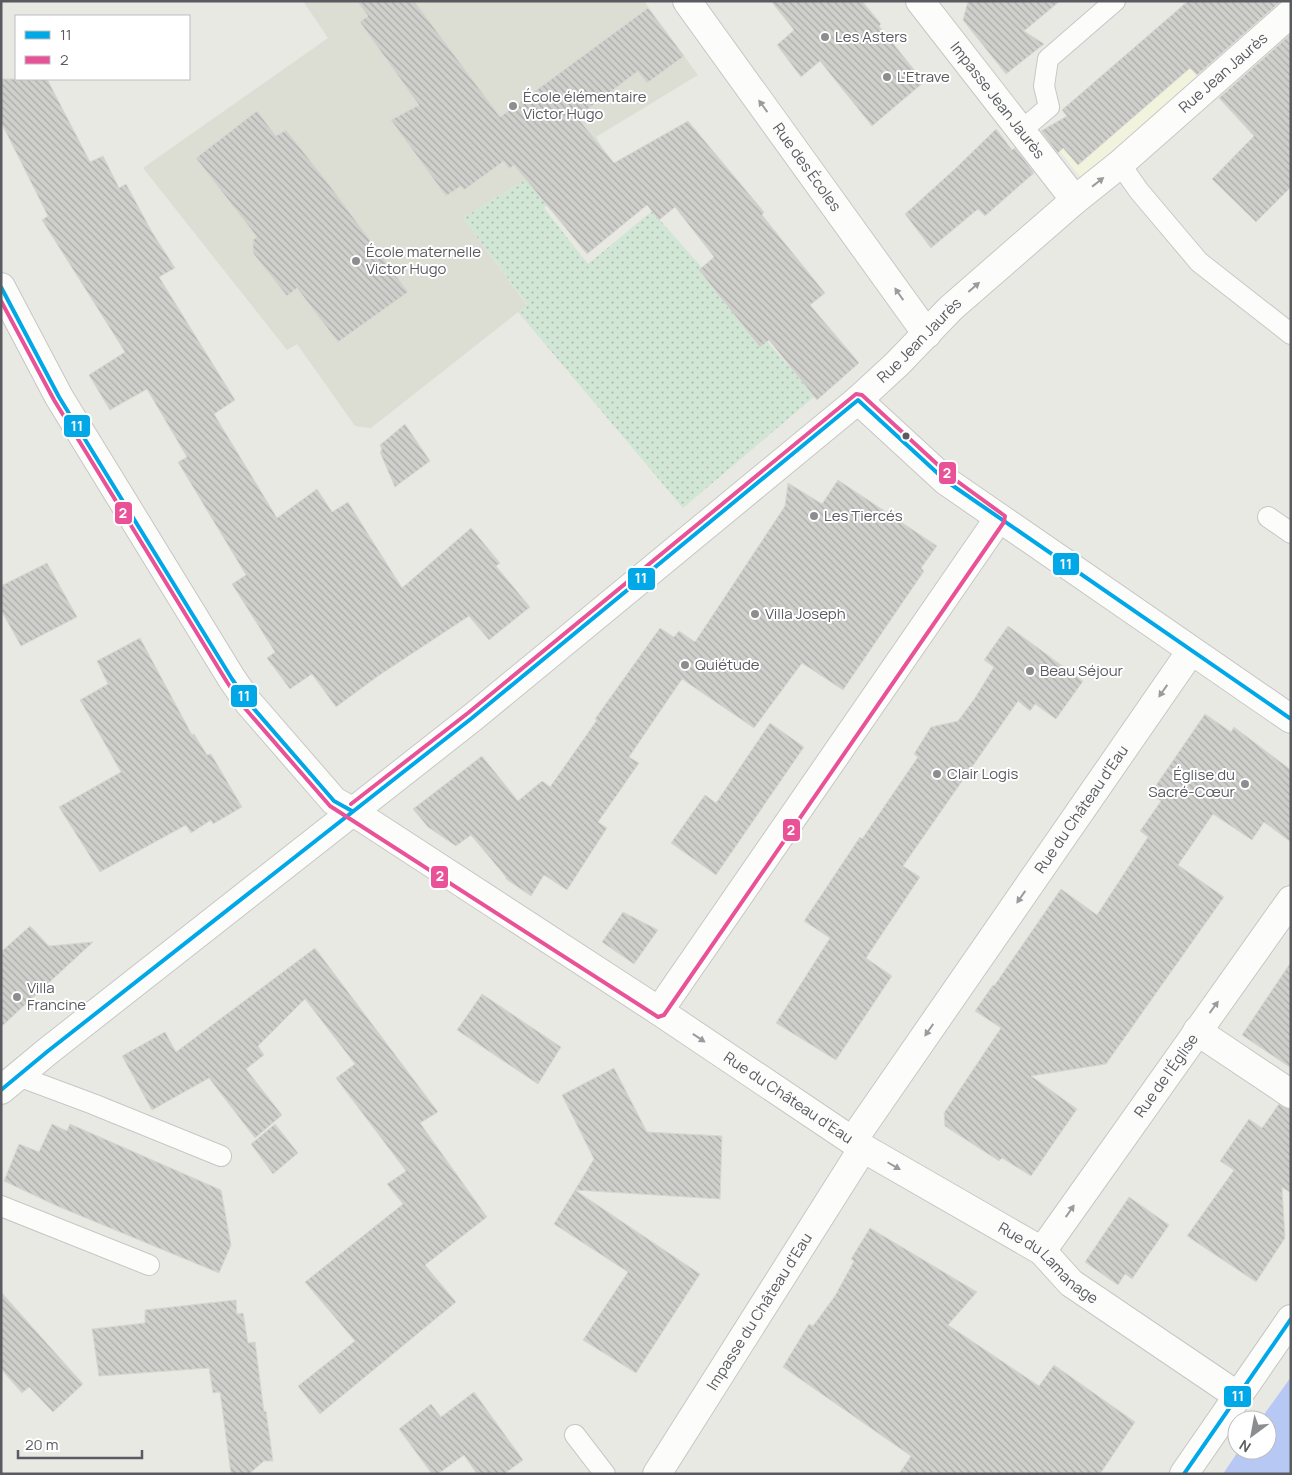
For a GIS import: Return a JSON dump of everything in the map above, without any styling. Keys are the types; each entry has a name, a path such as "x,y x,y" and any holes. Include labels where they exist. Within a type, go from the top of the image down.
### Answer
{"street":[{"name":"Rue des Écoles","path":"687,1 927,334"},
{"name":"Impasse Jean Jaurès","path":"920,1 1075,200"},
{"name":"Rue Jean Jaurès","path":"10,1083 48,1050 472,718 858,400 897,364 951,308 1075,200 1120,164 1291,13"},
{"name":"Rue du Château d'Eau","path":"1,287 59,397 232,679 248,702 334,801 659,1011 858,1144 1191,651"},
{"path":"858,400 946,480 1291,720"},
{"path":"659,1011 999,518"},
{"name":"Rue de l'Église","path":"1042,1251 1291,900"},
{"path":"1197,1031 1291,1094"},
{"name":"Rue du Lamanage","path":"858,1144 1042,1251 1071,1283 1238,1396"},
{"name":"Impasse du Château d'Eau","path":"657,1474 858,1144"},
{"path":"1184,1474 1291,1319"}],"lane":[{"path":"1022,130 1049,107 1044,86 1048,60 1115,1"},
{"path":"1120,164 1139,191 1199,262 1291,334"},
{"path":"1268,517 1291,533"},
{"path":"10,1083 126,1117 221,1156"},
{"path":"1,1206 148,1265"},
{"path":"575,1435 606,1474"}],"shaded area":[{"path":"303,1 644,1 698,75 463,218 527,305 371,428 355,426 297,344 287,350 143,168 328,38"},
{"path":"1214,1 1285,1 1082,179 1051,140"},
{"path":"596,137 607,155 544,208 588,264 652,211 815,396 683,508 518,312 527,304 463,218"}],"water":[{"path":"1291,1377 1291,1474 1223,1474 1232,1460 1277,1460 1277,1410 1267,1410"}],"building":[{"path":"357,1 414,1 500,117 648,8 684,56 647,83 638,71 577,117 614,163 688,121 764,212 762,215 825,293 810,305 859,363 817,400 769,340 760,347 699,270 714,257 675,207 659,220 647,205 587,254 514,165 509,169 504,161 464,190 461,186 446,196 391,120 419,105 360,22 368,16"},
{"path":"771,1 862,1 881,24 879,26 924,82 872,126 820,61 801,77 777,45 794,30"},
{"path":"968,1 1060,1 1024,31 1044,44 1006,74 963,20"},
{"path":"1188,1 1281,1 1197,75 1190,68 1078,165 1063,148 1058,153 1041,131 1067,116 1062,110"},
{"path":"1291,34 1291,187 1256,222 1212,179 1254,136 1219,98"},
{"path":"1,79 48,80 90,162 103,156 119,188 126,184 152,232 175,268 159,277 235,400 214,414 277,518 317,489 332,512 348,502 402,588 471,528 500,563 496,566 530,607 489,640 469,616 378,676 336,707 312,674 290,689 267,658 275,652 232,584 246,575 178,462 187,457 147,389 110,410 89,375 125,352 42,220 48,216 1,122"},
{"path":"257,111 276,136 286,130 408,292 338,342 297,288 287,296 253,253 253,240 257,237 196,158"},
{"path":"996,129 1012,150 1015,148 1034,173 985,216 978,209 931,248 905,214"},
{"path":"405,424 430,461 395,487 380,452 382,450 380,445"},
{"path":"838,480 937,546 921,568 924,571 843,690 802,663 754,728 682,679 629,757 639,763 598,822 607,828 567,890 544,875 531,896 506,879 471,835 456,846 428,827 413,809 482,756 518,801 542,781 550,787 597,720 595,719 660,628 674,637 679,631 695,642 785,506 788,483 822,504"},
{"path":"47,563 77,617 21,646 1,610 1,586"},
{"path":"1008,626 1083,681 1056,719 1035,704 1030,711 1018,701 903,866 920,877 866,958 892,976 836,1060 776,1023 830,938 804,921 860,837 862,839 918,757 914,754 931,727 958,721 975,698 994,667 984,660"},
{"path":"140,638 192,735 194,734 207,755 211,754 242,807 213,824 211,820 191,833 186,825 100,872 59,807 121,772 80,700 108,684 97,661"},
{"path":"1205,714 1231,732 1234,727 1291,770 1291,842 1264,822 1252,840 1213,814 1178,865 1224,897 1106,1064 1031,1076 1077,1109 1031,1176 1002,1158 999,1161 945,1126 944,1113 1001,1028 975,1011 1061,889 1097,915 1148,837 1140,831 1161,801 1150,794"},
{"path":"770,723 804,747 716,875 671,843 705,795 716,803"},
{"path":"623,912 658,930 634,964 602,942"},
{"name":"Villa Francine","path":"30,926 49,946 93,942 1,1027 1,952"},
{"path":"315,948 438,1112 420,1123 487,1217 425,1265 456,1302 320,1414 298,1386 355,1341 305,1282 403,1204 387,1184 406,1171 336,1078 355,1064 305,999 258,1046 264,1055 246,1069 282,1115 255,1138 209,1078 152,1110 122,1056 165,1032 176,1052"},
{"path":"1291,962 1291,1068 1242,1035"},
{"path":"482,994 561,1047 538,1084 457,1030"},
{"path":"614,1068 647,1132 722,1136 720,1199 575,1190 594,1159 562,1095"},
{"path":"1279,1104 1291,1110 1291,1193 1282,1187 1285,1238 1256,1282 1187,1236 1234,1170 1220,1161 1249,1119 1262,1128"},
{"path":"52,1124 67,1131 70,1124 221,1190 231,1245 219,1273 57,1206 4,1181 19,1144 39,1152"},
{"path":"275,1124 298,1153 273,1174 251,1144"},
{"path":"575,1190 700,1274 636,1373 583,1340 628,1272 554,1224"},
{"path":"1129,1197 1169,1225 1132,1279 1125,1274 1118,1285 1085,1262"},
{"path":"870,1228 977,1292 948,1325 1039,1386 1054,1365 1135,1422 1100,1474 899,1474 911,1456 783,1367 809,1324 813,1326 835,1296 854,1261 851,1259"},
{"path":"1,1292 83,1384 53,1412 29,1387 22,1393 1,1369"},
{"path":"236,1300 237,1314 243,1313 248,1343 255,1342 264,1412 266,1411 273,1461 264,1461 249,1474 231,1474 220,1392 213,1393 209,1368 99,1376 92,1329 145,1323 145,1310"},
{"path":"474,1392 523,1460 504,1474 477,1474 464,1455 438,1474 432,1474 399,1429 431,1404 441,1417"}],"transit line":[{"name":"11","path":"1,287 59,397 232,679 248,702 334,801 352,811"},
{"name":"2","path":"1,301 54,400 227,682 243,706 330,806 658,1017 664,1015 1004,522 1005,516 950,476 862,395 856,394 468,713 351,804"},
{"name":"11","path":"1,1090 472,718 858,400 946,481 1291,719"},
{"name":"11","path":"1184,1474 1291,1319"}],"place":[{"name":"Les Asters","path":"825,37"},
{"name":"L'Etrave","path":"887,77"},
{"name":"École élémentaire Victor Hugo","path":"513,106"},
{"name":"École maternelle Victor Hugo","path":"356,261"},
{"name":"Les Tiercés","path":"814,516"},
{"name":"Villa Joseph","path":"755,614"},
{"name":"Quiétude","path":"685,665"},
{"name":"Beau Séjour","path":"1030,671"},
{"name":"Clair Logis","path":"937,774"},
{"name":"Église du Sacré-Cœur","path":"1245,784"},
{"name":"Villa Francine","path":"17,997"}]}
